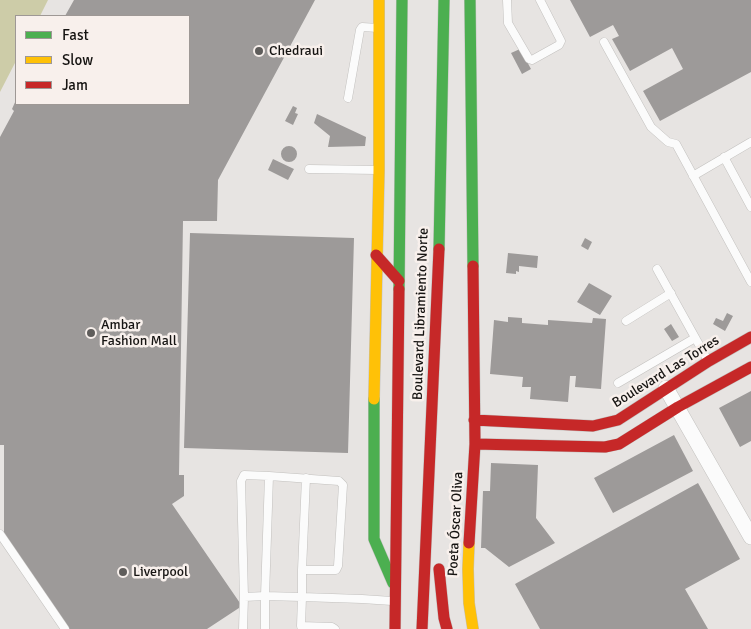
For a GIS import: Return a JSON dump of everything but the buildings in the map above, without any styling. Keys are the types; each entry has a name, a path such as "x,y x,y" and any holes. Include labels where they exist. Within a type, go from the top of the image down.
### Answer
{"main road":[{"path":"379,0 390,30 379,170 376,254 374,539 394,586"},
{"name":"Boulevard Libramiento Norte","path":"394,629 399,281 390,30 402,0"},
{"name":"Boulevard Libramiento Norte","path":"422,629 439,257 444,0"},
{"path":"444,31 454,0"},
{"name":"Poeta Óscar Oliva","path":"470,0 475,444 468,568 469,603 473,629"},
{"path":"376,254 399,281"},
{"name":"Boulevard Las Torres","path":"474,420 593,426 618,420 708,361 751,337"},
{"path":"475,444 604,448 619,444 678,407 751,366"},
{"path":"430,445 438,509 437,544"},
{"path":"438,562 444,618 447,629"}],"street":[{"path":"666,388 751,537"}],"lane":[{"path":"507,0 508,23 529,59 532,60 558,45 561,41 540,0"},
{"path":"348,98 360,30 362,27 390,30"},
{"path":"604,42 650,127 668,142 676,144 751,282"},
{"path":"693,176 751,142"},
{"path":"724,157 751,207"},
{"path":"310,169 379,170"},
{"path":"657,269 708,361"},
{"path":"626,321 671,293"},
{"path":"618,382 695,338"},
{"path":"242,629 244,597 241,481 244,475 339,481 344,485 338,566 336,570 302,570"},
{"path":"266,629 265,596 269,476"},
{"path":"306,478 301,627 332,627 335,629"},
{"path":"0,534 65,629"},
{"path":"244,597 265,596 394,601"}],"green space":[{"path":"0,0 48,0 40,15 15,15 15,63 0,92"}],"traffic: fast":[{"path":"399,289 402,0"},
{"path":"439,249 444,0"},
{"path":"470,0 473,266"},
{"path":"374,399 374,539 393,583"}],"traffic: slow":[{"path":"374,399 379,170 379,0"},
{"path":"469,543 469,603 473,629"}],"traffic: jam":[{"path":"422,629 439,249"},
{"path":"376,255 399,281"},
{"path":"469,543 475,444 473,266"},
{"path":"395,629 399,289"},
{"path":"474,420 593,426 618,420 709,361 751,337"},
{"path":"475,444 605,447 619,444 678,407 751,367"},
{"path":"439,569 444,618 447,629"}],"place":[{"name":"Chedraui","path":"259,51"},
{"name":"Ambar Fashion Mall","path":"91,333"},
{"name":"Liverpool","path":"123,572"}]}
